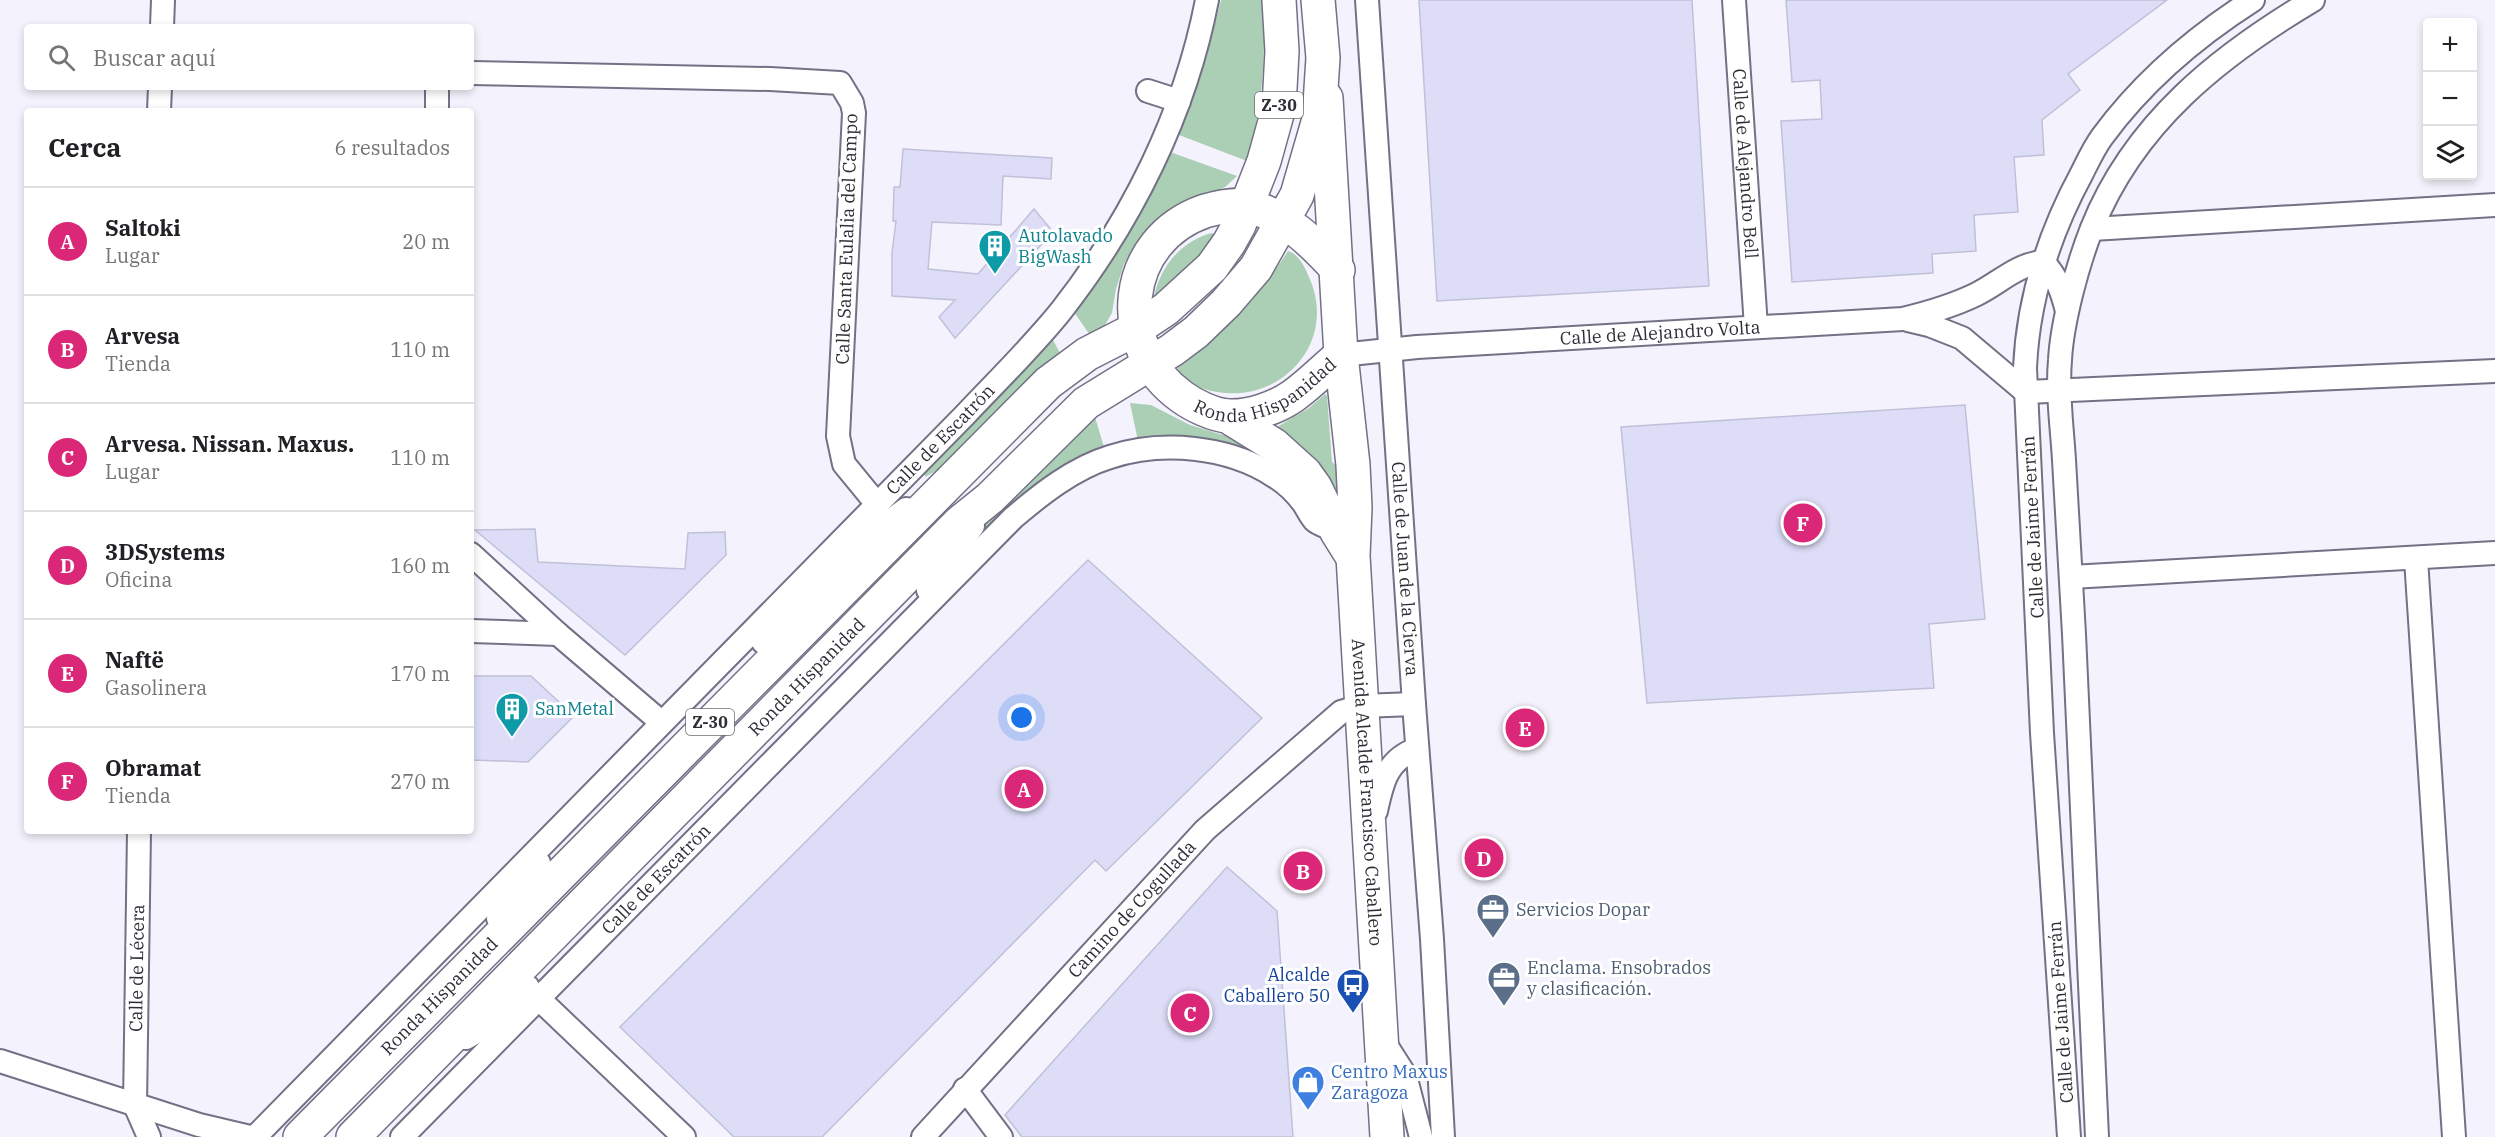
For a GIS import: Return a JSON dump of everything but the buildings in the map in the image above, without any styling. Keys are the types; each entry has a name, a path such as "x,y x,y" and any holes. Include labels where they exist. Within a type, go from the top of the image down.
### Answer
{"main road":[{"name":"Ronda Hispanidad","path":"300,1137 958,471 1048,383 1087,354 1136,329 1166,309 1212,267 1229,243 1247,206 1264,161 1278,107 1282,51 1279,0"},
{"name":"Ronda Hispanidad","path":"1318,0 1338,270 1341,355 1293,397 1281,404 1254,412 1227,416 1186,400 1172,390 1150,364 1136,329 1135,294 1146,261 1167,234 1196,215 1213,209 1247,206 1273,214 1315,245 1338,270"},
{"name":"Ronda Hispanidad","path":"353,1137 959,523 990,498 1086,403 1150,364 1196,332 1226,303 1256,268 1297,195 1319,119 1323,58"},
{"name":"Avenida Alcalde Francisco Caballero","path":"1341,355 1353,476 1345,544 1361,706 1387,1137"},
{"name":"Avenida Alcalde Francisco Caballero","path":"1227,416 1274,444 1305,473 1324,503 1345,544"}],"street":[{"path":"162,24 163,0"},
{"name":"Calle de Escatrón","path":"255,1137 965,415 1060,312 1118,228 1140,190 1179,101 1203,23 1207,0"},
{"name":"Calle de Juan de la Cierva","path":"1367,0 1387,316 1392,350 1417,749 1432,939 1443,1137"},
{"name":"Calle de Alejandro Bell","path":"1734,0 1756,327"},
{"name":"Calle de Jaime Ferrán","path":"2069,1137 2042,733 2026,392 2026,342 2030,315 2043,262 2068,198 2101,138 2150,80 2193,41 2253,0"},
{"name":"Calle de Jaime Ferrán","path":"2097,1137 2060,392 2060,359 2067,311 2092,228 2121,171 2180,97 2242,44 2313,0"},
{"name":"Calle Santa Eulalia del Campo","path":"474,73 840,82 855,113 838,436 844,464 876,503"},
{"path":"159,108 160,90"},
{"path":"437,90 437,108"},
{"path":"1148,91 1179,101"},
{"path":"2092,228 2495,205"},
{"path":"2043,262 2053,271 2061,286 2067,311"},
{"name":"Calle de Alejandro Volta","path":"1341,355 1417,347 1903,319 1954,305 2021,267 2030,263 2043,262"},
{"path":"1387,316 1417,347"},
{"name":"Calle de Alejandro Volta","path":"1903,319 1929,324 1962,338 2026,392"},
{"path":"2026,392 2495,371"},
{"name":"Calle de Escatrón","path":"402,1137 909,623 1025,508 1066,478 1110,457 1155,449 1201,450 1235,458 1274,476 1295,494 1315,521 1345,544"},
{"name":"Ronda Hispanidad","path":"697,688 762,643 866,539 958,471"},
{"name":"Calle de Escatrón","path":"909,623 935,579 990,498"},
{"name":"Calle de Jaime Ferrán","path":"2071,578 2495,553"},
{"path":"474,557 558,634 661,722"},
{"path":"2416,559 2454,1137"},
{"path":"474,631 558,634"},
{"path":"1361,706 1414,704"},
{"name":"Camino de Cogullada","path":"923,1137 1205,830 1341,712 1361,706"},
{"path":"1370,845 1381,785 1391,765 1401,756 1417,749"},
{"name":"Calle de Escatrón","path":"372,1065 410,1009 509,906 574,813"},
{"name":"Calle de Lécera","path":"135,1105 139,834"},
{"name":"Ronda Hispanidad","path":"429,1061 483,1028 509,1006 627,891 678,859"},
{"path":"538,998 684,1137"},
{"path":"1381,1037 1405,1075 1421,1137"},
{"path":"0,1061 199,1125 250,1137"},
{"path":"965,1089 1001,1137"},
{"path":"135,1105 148,1137"}],"green space":[{"path":"1221,0 1263,0 1262,81 1257,120 1247,161 1179,135 1206,58"},
{"path":"1170,152 1237,176 1225,187 1170,211 1149,228 1135,245 1124,264 1116,289 1112,313 1102,330 1092,338 1074,312 1115,255 1139,215"},
{"path":"1212,233 1215,235 1198,260 1153,303 1159,279 1172,259 1190,243"},
{"path":"1288,251 1298,257 1303,264 1316,299 1316,322 1311,343 1300,362 1284,377 1264,387 1242,393 1212,391 1185,379 1177,371 1178,367 1239,315"},
{"path":"1052,338 1062,357 951,463 925,477 924,470"},
{"path":"1325,394 1332,462 1343,471 1341,503 1277,430 1277,427 1309,408"},
{"path":"1130,403 1151,405 1190,425 1236,439 1265,456 1138,441"},
{"path":"1095,417 1104,447 1055,471 1027,491 987,528 985,525"}],"place":[{"name":"Autolavado BigWash","path":"995,275"},
{"name":"Obramat","path":"1803,523"},
{"name":"Naftë","path":"1525,728"},
{"name":"SanMetal","path":"512,738"},
{"name":"Saltoki","path":"1024,789"},
{"name":"3DSystems","path":"1484,858"},
{"name":"Arvesa","path":"1303,871"},
{"name":"Servicios Dopar","path":"1493,939"},
{"name":"Enclama. Ensobrados y clasificación.","path":"1504,1007"},
{"name":"Arvesa. Nissan. Maxus.","path":"1190,1013"},
{"name":"Alcalde Caballero 50","path":"1353,1014"},
{"name":"Centro Maxus Zaragoza","path":"1308,1111"}]}
